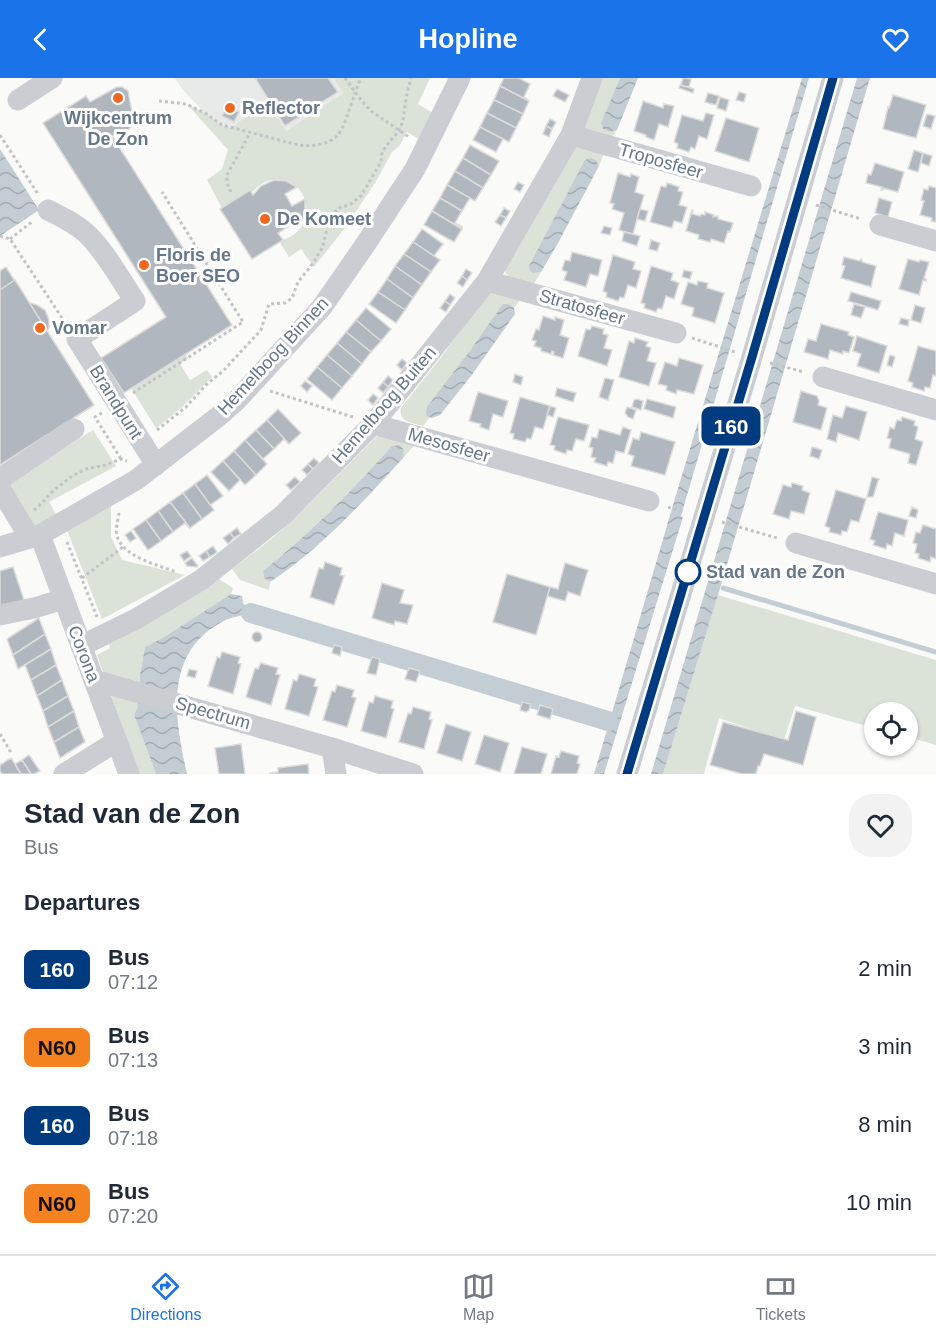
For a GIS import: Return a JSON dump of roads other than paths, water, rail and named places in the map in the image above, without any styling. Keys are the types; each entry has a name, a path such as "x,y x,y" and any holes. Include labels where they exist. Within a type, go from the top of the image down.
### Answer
{"street":[{"path":"18,100 52,78"},
{"name":"Hemelboog Binnen","path":"0,548 35,536 60,524 136,480 227,409 251,385 322,307 371,236 415,169 460,78"},
{"name":"Hemelboog Buiten","path":"81,646 136,619 201,580 284,514 373,424 487,281 571,135 592,78"},
{"path":"627,774 833,78"},
{"name":"Troposfeer","path":"571,135 751,186"},
{"name":"Brandpunt","path":"48,210 67,220 101,249 135,301 76,339 156,465"},
{"path":"880,225 936,241"},
{"name":"Stratosfeer","path":"487,281 676,333"},
{"path":"823,377 936,410"},
{"name":"Mesosfeer","path":"373,424 654,503"},
{"path":"0,479 74,429"},
{"name":"Corona","path":"0,486 19,519 35,536 64,599 129,774"},
{"path":"796,543 936,584"},
{"path":"0,615 64,599"},
{"name":"Spectrum","path":"94,680 332,748 413,774"},
{"path":"64,774 117,741"},
{"path":"332,748 336,774"}],"water":[{"path":"620,78 638,78 617,130 609,132 603,129 601,123"},
{"path":"802,78 809,78 681,516 683,517 604,774 594,774 676,495"},
{"path":"857,78 870,78 718,595 663,774 651,774"},
{"path":"0,149 39,210 0,236"},
{"path":"591,158 596,160 599,166 541,272 533,273 529,266 585,160"},
{"path":"503,304 509,304 514,308 515,314 440,415 432,418 427,416 427,407"},
{"path":"400,445 404,457 341,524 306,555 270,582 264,578 263,571 330,512 392,446"},
{"path":"231,594 242,596 243,603 251,613 224,621 202,637 189,653 181,671 177,711 187,774 156,774 134,715 138,706 145,647"}],"waterway":[{"path":"723,588 936,652"},
{"path":"251,613 608,721"}],"place":[{"name":"Wijkcentrum De Zon","path":"118,98"},
{"name":"Reflector","path":"230,108"},
{"name":"De Komeet","path":"265,219"},
{"name":"Floris de Boer SEO","path":"144,265"},
{"name":"Vomar","path":"40,328"},
{"name":"Stad van de Zon","path":"688,572"}]}
